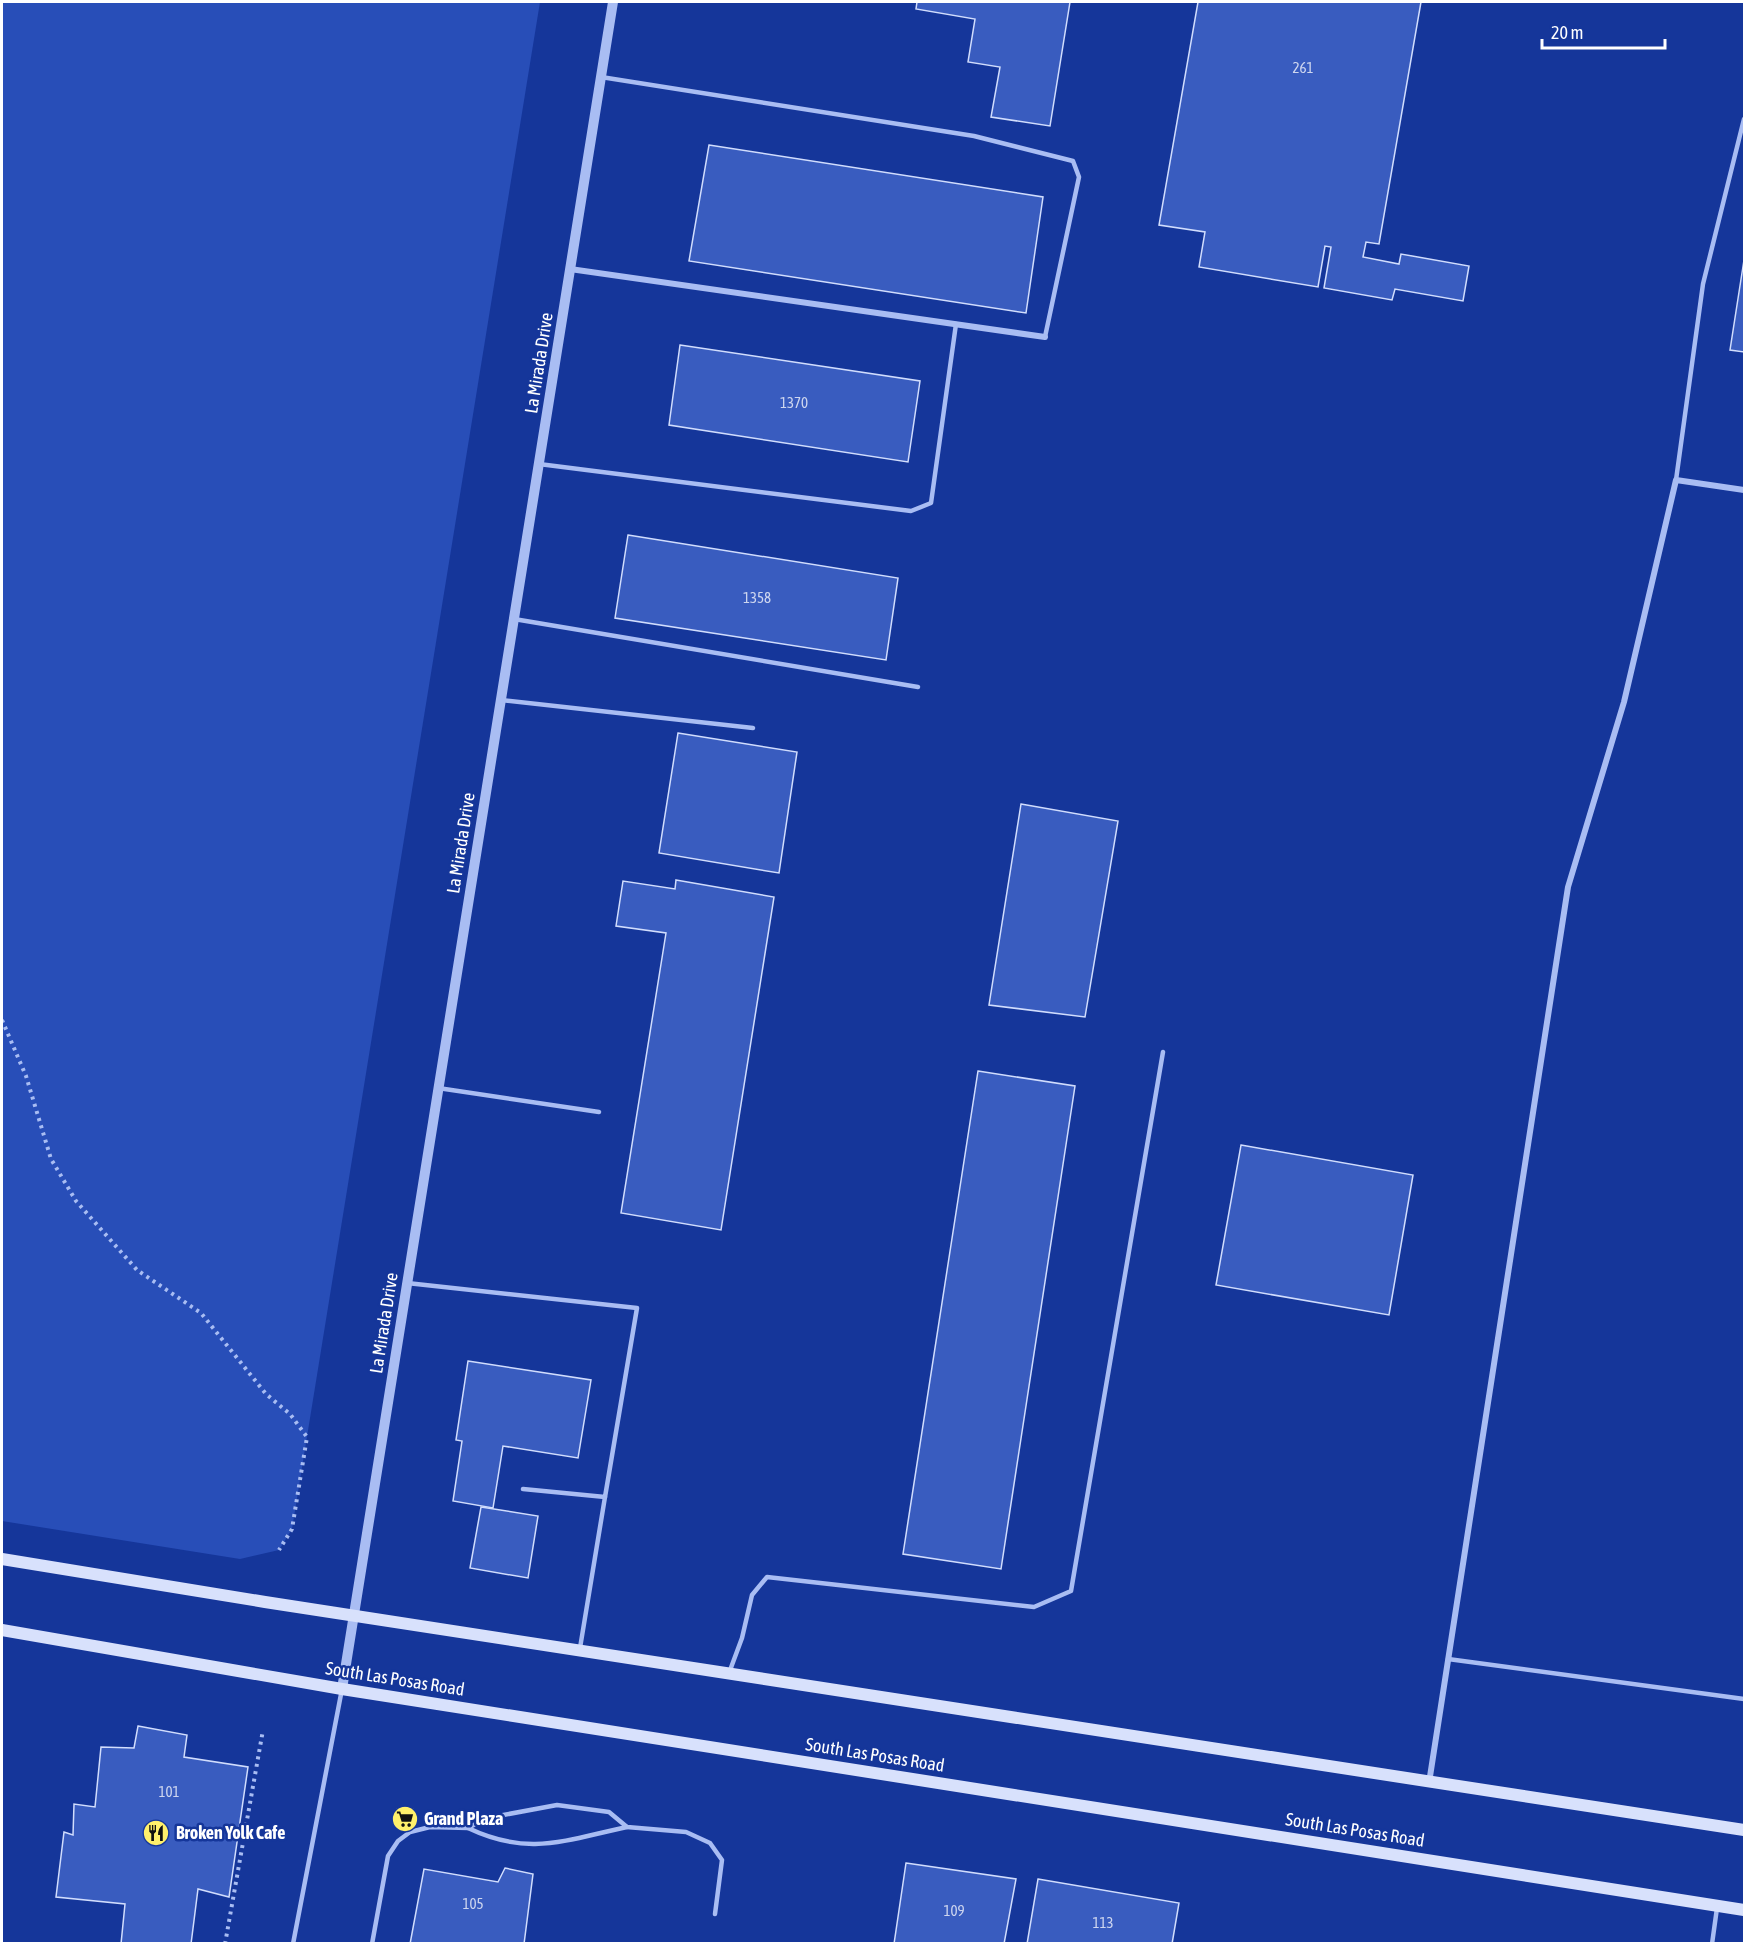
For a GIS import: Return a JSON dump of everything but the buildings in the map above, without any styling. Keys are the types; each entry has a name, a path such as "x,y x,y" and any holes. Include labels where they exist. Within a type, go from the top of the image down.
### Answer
{"main road":[{"path":"2,1559 354,1616 1744,1830"},
{"name":"South Las Posas Road","path":"2,1630 342,1689 1744,1910"}],"street":[{"name":"La Mirada Drive","path":"342,1689 613,2"},
{"path":"570,269 1045,337"},
{"path":"1429,1782 1568,886 1624,702 1676,480 1744,490"}],"lane":[{"path":"601,77 974,136 1073,161 1078,177 1045,337"},
{"path":"1676,480 1703,284 1744,119"},
{"path":"539,464 911,511 931,503 956,324"},
{"path":"514,620 918,687"},
{"path":"501,700 753,728"},
{"path":"729,1673 742,1638 752,1595 767,1577 1034,1607 1071,1591 1163,1052"},
{"path":"438,1088 599,1112"},
{"path":"407,1283 637,1308 580,1650"},
{"path":"523,1489 605,1497"},
{"path":"1448,1659 1744,1699"},
{"path":"293,1944 342,1689"},
{"path":"468,1828 487,1818 557,1805 609,1812 627,1827"},
{"path":"372,1944 388,1857 398,1841 410,1832 430,1827 468,1828 485,1836 519,1845 536,1846 627,1827 686,1832 710,1843 722,1860 715,1914"},
{"path":"1712,1944 1718,1906"}],"path":[{"path":"2,1020 26,1076 51,1159 76,1201 136,1270 201,1313 266,1394 290,1414 307,1437 292,1529 279,1550"},
{"path":"225,1944 263,1731"}],"shaded area":[{"path":"2,2 540,2 292,1529 279,1550 240,1559 2,1521"}],"place":[{"name":"Grand Plaza","path":"405,1819"},
{"name":"Broken Yolk Cafe","path":"156,1833"}]}
